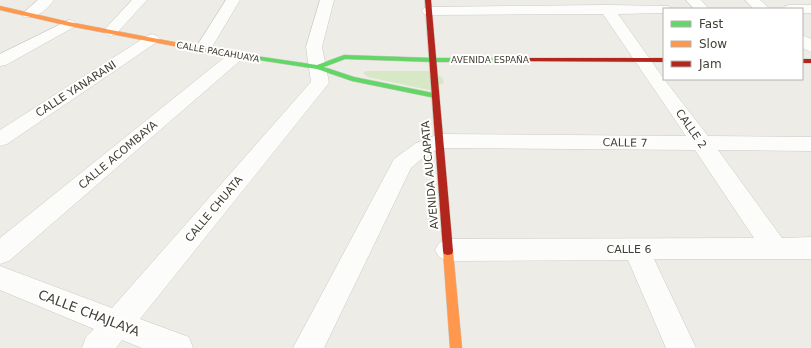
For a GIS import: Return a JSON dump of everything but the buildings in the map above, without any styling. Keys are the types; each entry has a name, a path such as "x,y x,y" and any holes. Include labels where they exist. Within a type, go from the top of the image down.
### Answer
{"street":[{"path":"29,14 47,0"},
{"path":"111,31 140,0"},
{"path":"203,49 233,0"},
{"name":"CALLE CHUATA","path":"97,348 320,83 314,47 327,0"},
{"path":"693,0 701,8"},
{"path":"752,0 763,8"},
{"path":"428,5 611,6 663,9"},
{"name":"AVENIDA AUCAPATA","path":"428,5 456,348"},
{"name":"CALLE 2","path":"611,6 643,60 702,144 799,252"},
{"name":"CALLE PACAHUAYA","path":"0,8 69,24 236,56 318,67 352,79 435,96"},
{"path":"0,61 69,24"},
{"name":"CALLE YANARANI","path":"0,139 152,39"},
{"path":"803,41 811,47"},
{"name":"CALLE ACOMBAYA","path":"0,253 236,56"},
{"name":"AVENIDA ESPAÑA","path":"318,67 344,57 433,60 663,60"},
{"path":"308,348 402,164 413,153 428,145 439,142"},
{"name":"CALLE 7","path":"439,142 811,144"},
{"path":"636,249 681,348"},
{"name":"CALLE 6","path":"448,250 636,249 799,252"},
{"name":"CALLE CHAJLAYA","path":"0,278 178,348"}],"green space":[{"path":"366,71 429,71 442,77 444,83 429,90 368,77 363,73"}],"traffic: fast":[{"path":"221,53 318,67 352,79 435,96"},
{"path":"318,67 344,57 433,60 495,60"}],"traffic: slow":[{"path":"0,8 69,24 221,53"},
{"path":"448,251 456,348"}],"traffic: jam":[{"path":"428,0 448,251"},
{"path":"495,60 663,60"},
{"path":"803,61 811,61"}]}
